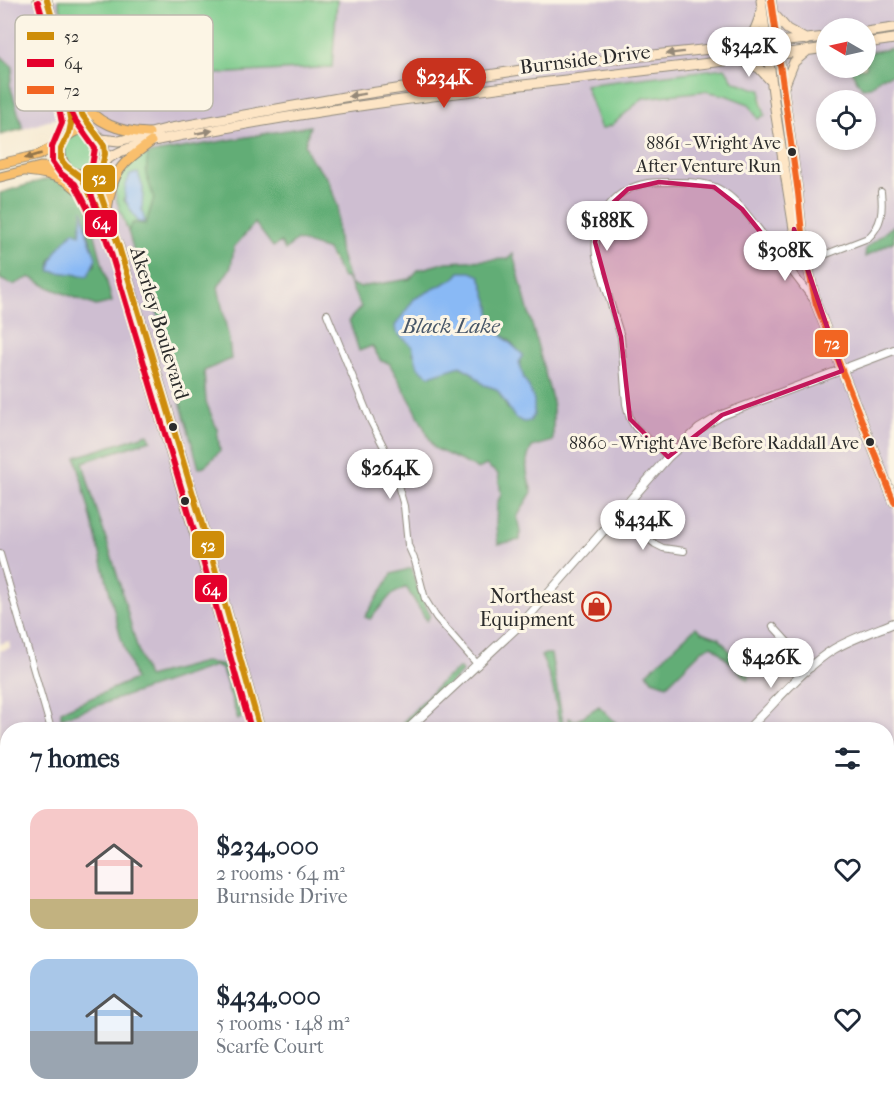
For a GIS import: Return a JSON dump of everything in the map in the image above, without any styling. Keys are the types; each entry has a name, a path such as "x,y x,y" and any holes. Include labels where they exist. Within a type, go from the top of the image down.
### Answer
{"main road":[{"path":"38,0 42,15"},
{"path":"47,0 51,15"},
{"path":"761,0 787,28 807,40"},
{"path":"768,7 771,44 783,90 806,262 816,304 894,502"},
{"path":"733,46 752,36 768,7"},
{"path":"876,31 894,28"},
{"name":"Burnside Drive","path":"101,165 117,152 150,138 344,97 536,68 816,39"},
{"path":"876,42 894,39"},
{"name":"Burnside Drive","path":"98,136 119,141 150,138 292,116 816,50"},
{"path":"783,90 793,64 807,51"},
{"path":"773,54 772,84 794,229 801,257 806,262"},
{"path":"738,59 759,68 772,84"},
{"path":"66,168 60,155 70,126 70,111"},
{"path":"0,177 51,166 86,175 101,165 105,154 98,136 81,111"},
{"path":"91,111 106,124 150,138"},
{"path":"0,164 39,154 81,130 98,136"},
{"path":"26,171 53,174 68,181 103,214 115,175 150,138"},
{"name":"Akerley Boulevard","path":"101,165 99,187 103,214 250,722"},
{"name":"Akerley Boulevard","path":"79,175 103,214 119,247 258,722"},
{"path":"787,183 793,191 798,193"},
{"path":"771,245 780,250 790,249 793,244 794,229"}],"street":[{"path":"668,457 635,427 630,419 621,337 596,256 595,242 598,222 615,198 637,186 659,183 705,184 729,195 816,304"},
{"path":"806,262 868,238 876,231 882,218 881,192"},
{"path":"327,314 371,422 390,462 404,506 408,545 415,561 425,600 436,617 478,665"},
{"path":"416,722 527,618 668,457 699,429 722,415 894,350"},
{"path":"618,515 655,544 663,548 684,550"},
{"path":"0,554 49,722"},
{"path":"755,722 832,651 894,623"},
{"path":"773,626 811,668"}],"highlighted area":[{"path":"659,182 714,187 742,209 771,245 793,259 794,229 842,371 722,415 668,457 630,419 621,337 595,242 603,212 628,189"}],"shaded area":[{"path":"0,0 58,0 63,15 15,15 15,102 10,85 13,67 0,55"},
{"path":"337,0 894,0 894,48 876,51 876,18 816,18 816,78 856,78 871,87 880,78 894,74 894,225 866,248 866,257 894,241 894,722 614,722 599,706 576,721 569,718 569,722 0,722 0,651 10,648 9,641 0,644 0,279 13,285 30,277 61,292 80,176 57,118 23,129 18,111 213,111 213,74 332,67","holes":["725,68 734,82 743,83 752,89 761,91 765,115 749,104 725,95 704,91 671,93 643,98 612,125 585,85","309,126 305,144 310,158 328,179 338,207 339,248 350,284 359,287 411,279 418,270 508,259 513,255 553,403 553,441 532,447 526,458 526,469 532,492 517,517 520,540 498,544 497,504 501,494 498,474 414,407 389,363 381,361 372,346 359,351 361,307 347,278 332,261 328,249 297,240 281,242 255,222 234,247 231,267 218,287 229,340 204,371 206,402 217,429 220,451 199,468 177,391 147,266 135,255 117,201 122,163 148,154","150,440 83,462 91,497 111,552 147,677 204,662 227,669 242,717 237,719 222,669 214,666 61,717 61,711 135,680 121,638 76,457","696,627 748,680 712,645 703,650 667,685 647,673"]}],"green space":[{"path":"58,0 337,0 332,67 213,74 213,15 63,15"},
{"path":"894,48 894,74 880,78 871,87 862,88 856,78 876,78 876,51"},
{"path":"0,55 13,67 10,85 15,111 18,111 23,129 0,135"},
{"path":"725,68 734,82 761,90 761,102 765,115 758,119 749,104 725,95 704,91 643,98 612,125 601,129 585,85"},
{"path":"310,126 305,144 310,158 328,179 338,207 339,248 350,284 359,287 410,279 418,270 447,262 508,259 513,254 553,403 553,441 532,447 529,453 527,475 532,492 517,517 520,540 498,544 497,504 501,494 498,474 486,465 478,469 434,448 389,363 381,361 372,346 359,351 349,320 361,307 347,278 343,278 328,250 297,240 285,250 281,242 273,247 255,223 234,247 231,267 218,287 231,359 204,371 206,402 217,429 220,451 206,465 199,468 146,266 135,255 128,231 133,223 146,224 154,198 146,174 148,154","holes":["460,272 480,276 497,331 520,353 521,371 529,387 508,409 498,391 484,385 471,372 459,366 429,376 413,353 414,299 455,278"]},
{"path":"81,133 95,139 101,153 95,167 81,173 67,167 61,153 67,139"},
{"path":"148,154 146,174 154,197 146,224 133,223 128,231 117,201 112,177 122,163","holes":["143,188 142,210 130,208 123,199"]},
{"path":"80,176 112,302 96,306 48,287 30,277 13,285 0,279 0,193 50,178","holes":["83,212 95,265 80,276 50,271 51,260 75,231 80,236"]},
{"path":"894,225 894,241 865,257 866,248"},
{"path":"148,434 151,440 83,462 132,631 147,677 204,662 221,664 227,669 242,717 238,720 222,669 214,666 61,718 61,711 135,679 121,638 76,457"},
{"path":"412,568 415,582 430,615 427,621 406,587 391,595 370,619 365,617 392,574"},
{"path":"696,627 702,632 719,638 750,676 748,680 712,645 702,650 667,685 652,680 647,673"},
{"path":"551,654 563,722 558,722 554,692 541,656"},
{"path":"460,668 462,672 410,722 403,722 444,679"},
{"path":"599,706 615,722 569,722 569,718 576,721"}],"water":[{"path":"138,173 143,188 142,210 145,222 138,222 125,200 125,190 130,175"},
{"path":"83,209 87,233 96,258 88,276 50,271 55,254 62,244 74,231 80,235"},
{"name":"Black Lake","path":"460,272 471,272 480,276 490,314 497,324 497,331 523,355 519,362 534,401 534,415 530,421 524,422 515,418 498,391 484,385 471,372 460,366 429,376 418,367 412,346 396,332 395,326 414,299 455,278"}],"transit line":[{"name":"52","path":"47,0 51,15"},
{"name":"72","path":"771,0 803,243 816,304 894,502"},
{"name":"64","path":"38,2 42,15"},
{"name":"64","path":"60,111 62,123 52,147 52,162 60,173 75,184 89,211"},
{"name":"52","path":"69,111 71,124 61,149 61,160 82,178 97,208"},
{"name":"64","path":"71,111 95,148 90,178 91,194 110,250 201,554 249,722"},
{"name":"52","path":"81,111 104,145 105,154 99,179 100,193 119,247 210,551 258,722"}],"place":[{"name":"8861 - Wright Ave After Venture Run","path":"792,152"},
{"name":"8860 - Wright Ave Before Raddall Ave","path":"870,442"},
{"name":"Northeast Equipment","path":"596,607"}]}
